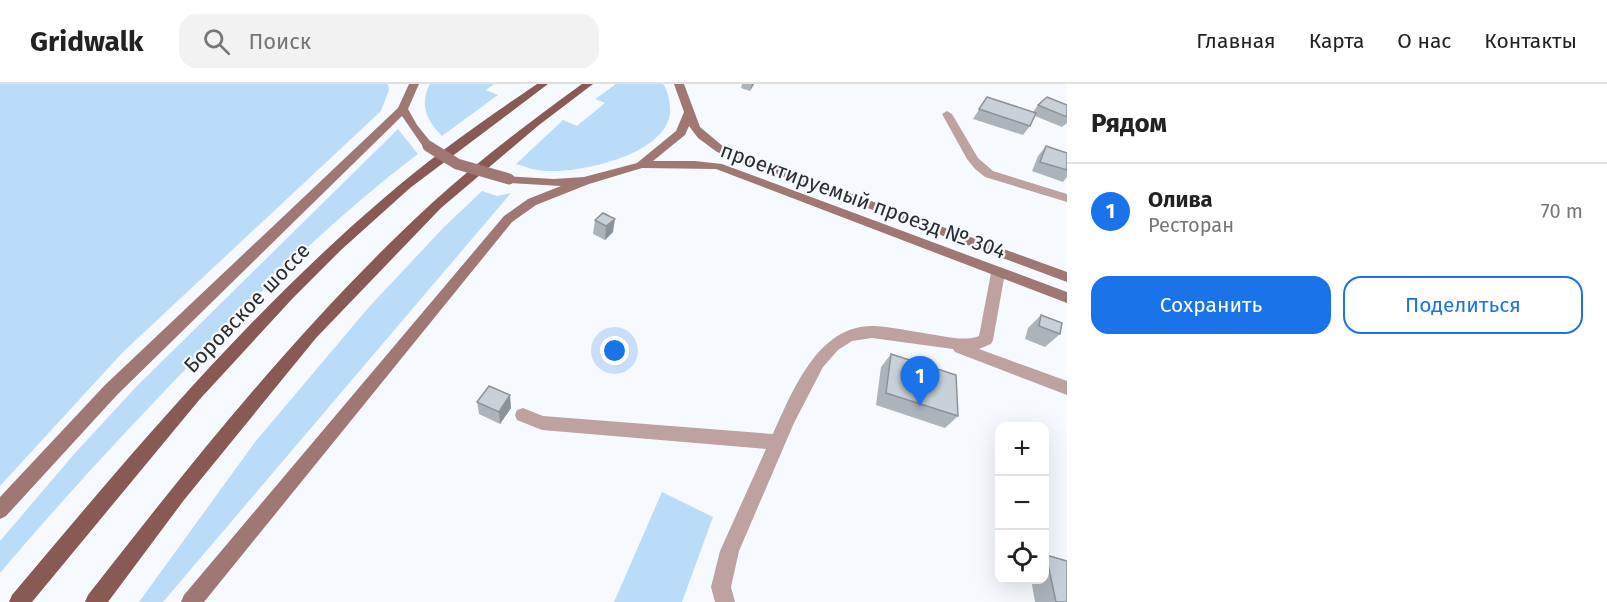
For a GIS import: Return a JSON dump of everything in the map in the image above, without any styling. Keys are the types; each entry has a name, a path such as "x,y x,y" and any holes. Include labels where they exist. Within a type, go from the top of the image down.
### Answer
{"main road":[{"name":"Боровское шоссе","path":"19,602 170,420 313,269 399,190 477,130 543,84"},
{"path":"95,602 178,494 311,334 437,205 535,123 588,84"},
{"name":"проектируемый проезд № 304","path":"679,84 685,95 694,125 700,134 721,150 811,185 1067,277"},
{"path":"685,95 692,84"},
{"path":"0,510 111,390 403,109 411,86"},
{"path":"403,109 412,126 428,146 457,164 509,179 554,183 585,181"},
{"path":"190,602 508,219 525,205 585,181 641,165 681,134 689,112"},
{"name":"проектируемый проезд № 304","path":"641,165 718,166 1067,298"}],"lane":[{"path":"947,114 979,167 989,174 1067,198"},
{"path":"725,602 721,587 730,551 778,442 818,363 833,346 848,336 872,332 976,344 986,340 998,273"},
{"path":"943,341 1067,388"},
{"path":"523,415 542,423 778,442"}],"shaded area":[{"path":"0,84 388,84 389,90 381,111 123,352 0,486"},
{"path":"430,84 494,84 486,90 498,95 442,136 426,112 425,98"},
{"path":"616,84 663,84 670,106 668,122 658,136 643,148 603,164 563,171 543,171 516,164 563,120 577,126 605,103 595,99"},
{"path":"398,129 418,154 308,247 179,375 50,515 0,573 0,541 75,453 136,387"},
{"path":"482,191 497,196 511,193 163,602 139,602 255,442 369,307 443,228"},
{"path":"662,492 713,517 682,602 614,602"}],"building":[{"path":"987,97 1036,113 1030,126 979,109"},
{"path":"1047,97 1067,105 1067,117 1038,105"},
{"path":"1046,146 1067,153 1067,170 1040,162"},
{"path":"603,213 615,219 606,226 595,220"},
{"path":"1041,315 1062,323 1060,334 1039,326"},
{"path":"891,354 956,375 958,416 886,393"},
{"path":"489,386 510,395 499,412 477,402"},
{"path":"1049,556 1067,561 1067,602 1056,602 1049,569"}],"place":[{"name":"Олива","path":"920,406"}]}
